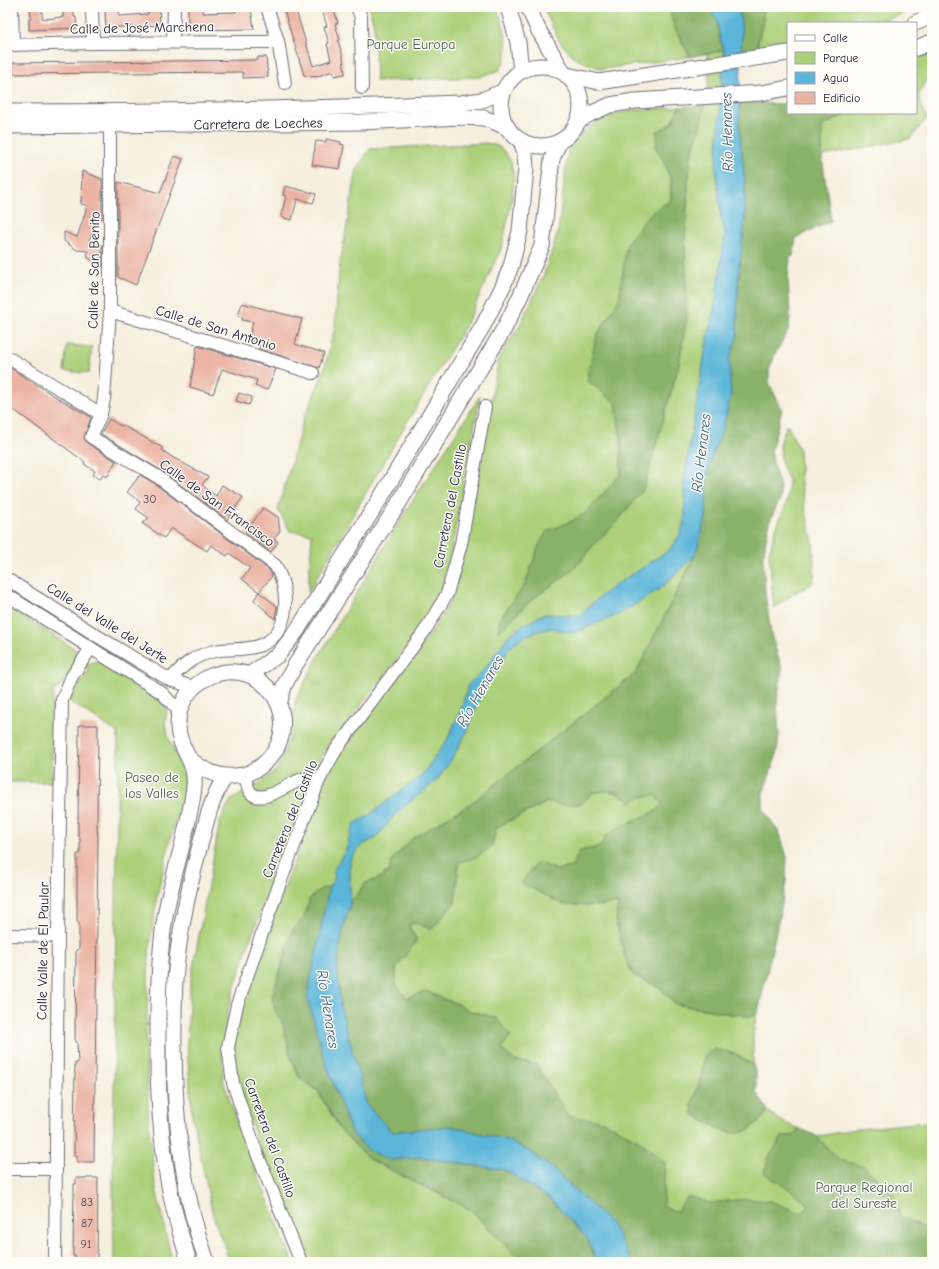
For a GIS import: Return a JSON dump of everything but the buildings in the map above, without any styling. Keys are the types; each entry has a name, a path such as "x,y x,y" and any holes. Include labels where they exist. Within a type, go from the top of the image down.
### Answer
{"main road":[{"path":"508,7 518,42 521,71"},
{"path":"521,141 540,146 559,142 571,133 578,121 581,111 581,101 576,87 565,74 538,29 528,7"},
{"path":"917,48 932,42"},
{"path":"249,675 278,655 296,632 381,497 484,324 500,292 511,266 520,231 526,168 525,153 521,141 508,128 501,110 504,92 511,80 521,71 532,67 545,66 557,69 565,74 599,82 786,53"},
{"path":"578,121 610,105 635,100 761,93 787,88"},
{"name":"Carretera de Loeches","path":"7,112 281,109 461,103 482,100 504,92"},
{"name":"Carretera de Loeches","path":"7,126 362,122 461,117 484,118 508,128"},
{"path":"279,704 284,686 294,667 397,506 504,329 519,299 542,246 552,159 559,142"},
{"path":"229,672 249,675 267,687 279,704 282,722 280,739 273,754 261,767 238,776 224,776 211,773 199,767 190,758 181,744 178,728 179,711 187,694 201,680 220,673 229,672"},
{"path":"189,1262 174,1209 160,1123 158,1077 158,978 166,912 191,806 194,784 194,769 190,758"},
{"path":"207,1262 201,1245 183,1170 175,1098 175,982 181,930 194,869 211,804 224,776"}],"street":[{"path":"10,45 12,7"},
{"path":"92,7 93,43"},
{"path":"173,42 174,7"},
{"path":"267,7 278,41 284,83"},
{"path":"357,7 361,17 362,88"},
{"name":"Calle de José Marchena","path":"10,45 278,41"},
{"name":"Calle de San Benito","path":"101,414 104,399 110,311 110,126"},
{"name":"Calle de San Antonio","path":"110,311 313,373"},
{"path":"7,357 101,414"},
{"name":"Carretera del Castillo","path":"301,1262 256,1151 233,1083 228,1047 237,1004 319,780 337,748 424,632 447,594 461,544 485,407"},
{"name":"Calle de San Francisco","path":"101,414 91,437 158,476 275,565 280,573 285,608 282,626 272,637 261,645 236,650 216,651 195,658 183,665 170,680"},
{"name":"Calle del Valle del Jerte","path":"7,579 92,634 170,680 193,687"},
{"name":"Calle del Valle del Jerte","path":"7,594 153,687 166,697 179,711"},
{"name":"Calle Valle de El Paular","path":"55,1262 62,700 72,676 91,648"},
{"path":"245,774 249,790 254,796 258,797 274,793 302,779 313,778 319,780"},
{"path":"7,935 58,936"},
{"path":"7,1169 56,1169"}],"green space":[{"name":"Parque Europa","path":"369,7 497,7 506,39 507,47 504,62 500,70 479,77 376,81 374,26"},
{"path":"544,7 668,7 675,28 690,57 602,69 576,59 560,42"},
{"path":"668,7 709,7 717,21 724,50 690,57 675,28"},
{"path":"739,7 762,7 763,19 757,47 741,50 742,33"},
{"path":"762,7 916,7 900,15 876,22 787,22 787,42 757,47 763,19"},
{"name":"Parque Regional del Sureste","path":"724,50 716,168 721,217 725,232 714,311 707,341 688,454 684,483 685,519 680,535 669,550 617,584 596,600 579,616 544,614 509,635 485,668 468,685 461,710 447,740 423,774 368,816 354,824 346,850 339,861 335,877 330,887 321,889 310,898 304,918 293,929 272,997 282,1021 291,1057 299,1077 318,1091 339,1128 369,1159 469,1209 665,1163 640,1141 603,1121 568,1117 536,1065 515,1061 501,1049 496,1018 464,1009 456,1003 426,991 407,998 396,985 396,968 416,940 408,924 416,923 432,929 455,902 459,862 477,857 497,827 548,802 564,805 591,793 601,791 615,792 631,801 640,797 655,795 664,804 656,811 619,828 606,836 600,847 580,851 572,867 556,870 538,863 596,906 618,902 616,922 626,960 633,975 660,988 675,1004 730,1014 756,1016 753,1037 753,1065 733,1053 714,1049 697,1089 693,1106 693,1114 706,1122 728,1131 749,1130 766,1115 768,1110 782,1122 800,1129 791,1136 783,1136 777,1145 849,1130 932,1121 932,1262 306,1262 258,1144 237,1081 234,1044 243,1005 275,912 323,784 338,756 389,686 433,630 449,604 462,561 499,357 520,325 543,277 558,232 569,144 604,117 633,110 679,107 672,123 657,132 656,148 662,157 671,180 671,200 651,213 627,243 619,300 597,335 588,381 616,403 621,439 621,474 586,513 547,532 539,545 525,585 500,618 499,631 529,602 567,574 580,562 595,543 613,526 643,490 678,368 687,317 685,243 688,185 691,155 701,123 709,80 707,54"},
{"path":"926,54 932,66 932,77 926,80 919,95 921,107 927,118 910,139 822,156 822,126 846,114 917,114 917,58"},
{"name":"Parque Regional del Sureste","path":"740,102 781,104 787,102 787,114 846,114 822,126 822,156 831,221 796,238 793,256 790,257 788,275 790,318 788,331 776,352 769,370 769,383 782,409 771,451 780,487 780,499 769,523 763,558 765,592 771,634 782,669 777,701 779,736 776,757 763,793 763,809 780,834 787,857 786,882 756,1016 747,1016 675,1004 660,988 633,975 626,960 616,922 618,903 596,906 564,905 521,883 538,862 556,870 572,867 580,851 600,847 606,836 619,828 656,811 663,804 655,795 640,797 631,802 615,792 601,791 591,793 582,804 564,805 547,802 497,827 492,846 477,857 459,862 455,902 431,929 416,923 408,925 417,940 396,968 396,985 407,998 426,991 456,1003 464,1009 496,1018 511,1035 501,1049 515,1061 536,1064 568,1116 603,1121 640,1141 665,1163 663,1206 677,1212 688,1196 710,1203 745,1199 770,1201 802,1213 810,1206 796,1194 764,1173 768,1158 783,1136 791,1136 800,1129 815,1135 839,1160 864,1166 892,1193 901,1217 932,1231 932,1262 632,1262 612,1225 552,1168 530,1152 507,1140 450,1126 392,1132 367,1105 340,1006 337,963 343,927 350,904 366,883 378,879 389,872 392,860 413,838 472,803 636,673 695,555 706,518 707,478 712,454 722,431 731,395 729,360 737,338 739,271 745,219 745,184 739,125"},
{"path":"704,105 701,123 691,155 688,185 685,243 687,317 678,368 643,490 613,526 595,543 580,562 567,574 529,602 498,632 500,618 525,585 539,545 547,531 568,523 586,513 621,474 621,439 616,403 588,381 588,371 597,335 619,300 627,243 651,213 671,200 671,180 662,157 656,148 657,132 672,123 679,107"},
{"path":"487,143 498,146 505,152 511,162 514,177 512,198 502,247 466,325 404,427 308,593 312,534 290,531 278,510 303,421 323,373 335,327 339,270 357,169 370,149"},
{"path":"67,345 92,347 89,373 64,371"},
{"path":"480,396 444,583 431,611 407,646 323,754 250,940 229,1005 222,1046 223,1080 240,1131 293,1262 230,1262 213,1216 192,1115 187,1043 190,984 220,821 230,801 263,781 277,769 293,729 295,701 318,657 409,506"},
{"path":"787,424 799,449 801,484 805,509 813,541 814,574 813,583 795,593 774,608 769,553 774,534 787,501 789,481 781,462 780,444"},
{"path":"695,555 636,673 472,803 413,838 392,860 389,871 378,879 366,883 350,904 350,860 362,845 376,838 396,813 437,780 450,762 468,730 478,702 510,647 524,636 543,630 552,628 573,633 620,614 661,588"},
{"path":"7,606 75,649 77,653 77,660 60,687 53,691 52,782 9,782 9,797 7,797"},
{"name":"Paseo de los Valles","path":"97,661 105,663 152,693 167,707 165,724 169,739 186,779 185,792 172,832 157,896 149,954 146,1042 149,1129 155,1184 172,1262 114,1262 113,1189 118,733 69,701 89,670 85,668 88,664"},
{"path":"330,887 307,997 325,1061 351,1132 389,1160 421,1157 505,1170 551,1200 587,1238 597,1262 522,1262 470,1209 369,1159 339,1128 318,1091 299,1077 291,1057 282,1021 275,1011 272,997 293,929 304,918 310,898 321,889"},
{"path":"714,1049 733,1053 753,1065 756,1074 756,1092 767,1109 760,1121 744,1132 736,1133 725,1131 693,1114 692,1104 700,1082 705,1056"}],"water":[{"name":"Río Henares","path":"709,7 739,7 742,33 739,125 745,184 745,219 739,271 737,338 729,360 731,395 722,431 712,454 707,478 706,518 695,555 661,588 620,614 573,633 552,628 543,630 524,636 510,647 478,702 468,730 450,762 437,780 396,813 376,838 362,845 350,859 350,904 343,927 337,963 340,1006 367,1105 392,1132 450,1126 507,1140 530,1152 552,1168 612,1225 632,1262 597,1262 587,1238 551,1200 505,1170 421,1157 389,1160 367,1149 351,1132 325,1061 307,997 329,887 335,877 333,871 346,850 354,824 368,816 423,774 447,740 461,710 468,685 485,668 509,635 525,624 544,614 579,616 596,600 617,584 669,550 680,535 685,519 684,483 688,454 707,341 714,310 725,232 721,217 716,168 724,50 717,21"}]}
